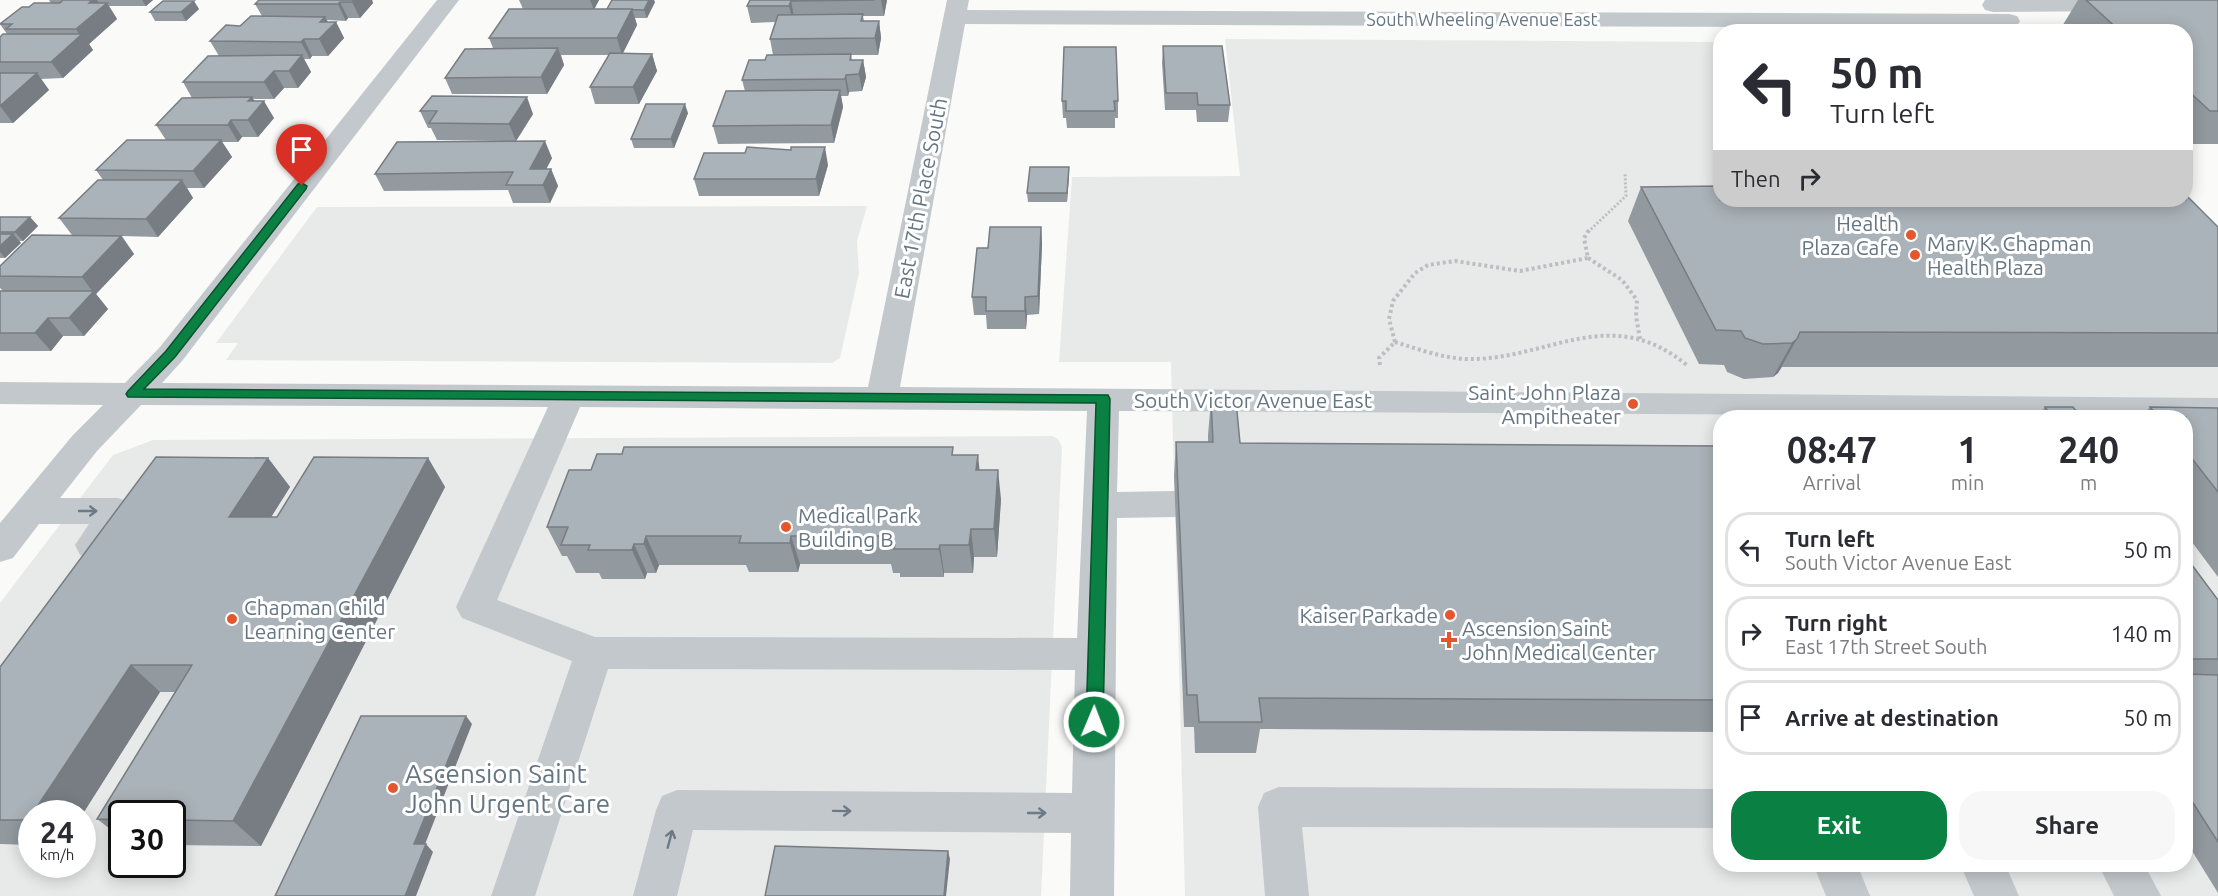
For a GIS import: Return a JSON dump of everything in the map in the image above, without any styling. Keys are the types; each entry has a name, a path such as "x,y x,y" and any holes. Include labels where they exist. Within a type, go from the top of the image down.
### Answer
{"street":[{"path":"0,549 85,443 171,354 448,0"},
{"path":"1990,3 2141,4"},
{"path":"1990,3 2012,24"},
{"name":"South Wheeling Avenue East","path":"956,8 1896,24"},
{"name":"East 17th Place South","path":"882,397 956,8"},
{"name":"South Victor Avenue East","path":"0,393 568,398 882,397 2218,409"},
{"path":"568,398 475,607 594,653 1095,654"},
{"path":"1092,896 1095,654 1103,399"},
{"path":"1100,505 1175,504"},
{"path":"30,511 118,511 76,567"},
{"path":"513,896 594,653"},
{"path":"1287,896 1279,807 1713,809"},
{"path":"654,896 677,810 1093,813"},
{"path":"1838,872 1848,896"},
{"path":"1986,872 1997,896"},
{"path":"2125,872 2139,896"}],"path":[{"path":"1588,258 1584,238 1592,225 1613,211 1626,196 1625,173"},
{"path":"1640,339 1636,316 1637,300 1622,280 1588,258 1519,272 1490,269 1461,261 1433,261 1414,272 1389,305 1391,329 1395,342 1465,359 1505,356 1582,337 1640,339 1678,357 1706,386 1717,404"}],"shaded area":[{"name":"Ascension Saint John Medical Center","path":"1225,39 1713,42 1713,207 1776,207 2218,262 2218,896 1185,896 1171,362 1059,362 1072,177 1240,176"},
{"path":"867,206 857,241 859,273 840,358 832,363 226,360 238,343 216,343 317,207"},
{"path":"1052,436 1058,439 1062,447 1041,896 0,896 0,603 113,455 153,440"}],"building":[{"path":"63,0 92,0 89,3 107,3 76,29 6,29 12,24 0,24 22,7 29,7 34,3 60,3"},
{"path":"259,0 354,0 338,4 255,4"},
{"path":"612,0 649,0 644,10 607,9"},
{"path":"750,0 875,0 791,1 789,6 747,6"},
{"path":"2086,0 2218,0 2218,111 2210,111 2193,95 2193,24 2112,24"},
{"path":"163,1 194,1 181,12 150,12"},
{"path":"509,9 632,9 617,38 489,38"},
{"path":"863,14 861,21 879,21 875,38 770,39 778,15"},
{"path":"251,16 325,17 320,22 336,22 319,39 304,39 301,42 210,41 226,25 240,26"},
{"path":"3,34 82,34 51,62 0,62 0,37"},
{"path":"1163,46 1222,46 1230,105 1198,105 1197,93 1166,93"},
{"path":"1064,47 1116,47 1118,101 1114,101 1115,111 1066,111 1066,101 1062,101"},
{"path":"558,48 541,77 445,78 465,49"},
{"path":"610,53 652,54 633,87 590,87"},
{"path":"851,54 850,60 863,60 859,74 846,75 845,79 742,80 749,60 765,60 767,55"},
{"path":"302,55 289,71 274,71 264,82 183,82 208,56"},
{"path":"0,73 37,73 0,106"},
{"path":"840,90 831,125 713,126 726,91"},
{"path":"432,96 527,97 509,124 429,123 437,111 420,111"},
{"path":"252,97 248,101 264,101 248,120 231,120 228,125 156,125 182,98"},
{"path":"646,104 685,104 671,139 631,139"},
{"path":"127,140 221,140 193,171 96,170"},
{"path":"545,141 530,169 551,169 543,185 506,185 513,172 375,174 397,142"},
{"path":"747,147 791,150 791,147 825,147 816,179 694,179 704,153 745,153"},
{"path":"1030,167 1069,167 1067,193 1027,193"},
{"path":"98,180 182,180 146,219 59,218"},
{"name":"Mary K. Chapman Health Plaza","path":"1713,186 1713,207 2193,207 2193,202 2218,227 2218,333 1800,332 1792,343 1763,344 1745,338 1741,331 1716,330 1641,187"},
{"path":"0,217 30,217 15,232 0,232"},
{"path":"990,227 1041,227 1038,296 1025,297 1025,311 986,311 986,297 972,297 977,248 988,248"},
{"path":"0,234 13,234 0,246"},
{"path":"32,235 121,236 82,277 0,276 0,266"},
{"path":"0,291 94,291 69,318 48,318 35,333 0,333"},
{"name":"Kaiser Parkade","path":"1211,400 1236,401 1240,443 1713,446 1713,700 1259,698 1262,722 1199,722 1197,695 1187,695 1176,442 1213,442"},
{"path":"2045,407 2073,407 2075,410 2047,410"},
{"path":"2150,407 2218,408 2218,492 2193,460 2193,410 2152,410"},
{"name":"Medical Park Building B","path":"624,447 953,447 952,455 978,455 976,470 998,470 994,529 971,529 969,545 940,545 939,549 894,549 895,545 887,545 888,536 791,536 790,543 739,543 741,536 646,536 644,544 634,544 632,550 588,550 590,545 561,545 568,527 547,527 569,470 591,470 597,454 622,454"},
{"name":"Chapman Child Learning Center","path":"156,457 268,458 229,517 277,517 314,457 428,458 233,821 186,820 186,800 109,800 192,665 131,665 42,800 18,800 18,820 0,820 0,667"},
{"path":"2193,566 2218,600 2218,659 2193,659"},
{"path":"2193,674 2218,675 2218,842 2193,803"},
{"name":"Ascension Saint John Urgent Care","path":"361,716 466,716 414,844 426,844 405,896 275,896"},
{"name":"Chapman Child Learning Center","path":"108,801 108,819 97,819"},
{"path":"775,846 948,851 944,896 765,896"}],"place":[{"name":"Health Plaza Cafe","path":"1911,235"},
{"name":"Mary K. Chapman Health Plaza","path":"1915,255"},
{"name":"Saint John Plaza Ampitheater","path":"1633,404"},
{"name":"Medical Park Building B","path":"786,527"},
{"name":"Kaiser Parkade","path":"1450,615"},
{"name":"Chapman Child Learning Center","path":"232,619"},
{"name":"Ascension Saint John Medical Center","path":"1449,640"},
{"name":"Ascension Saint John Urgent Care","path":"393,788"}],"route":[{"path":"302,186 171,354 132,394 1103,399 1094,722"}]}
